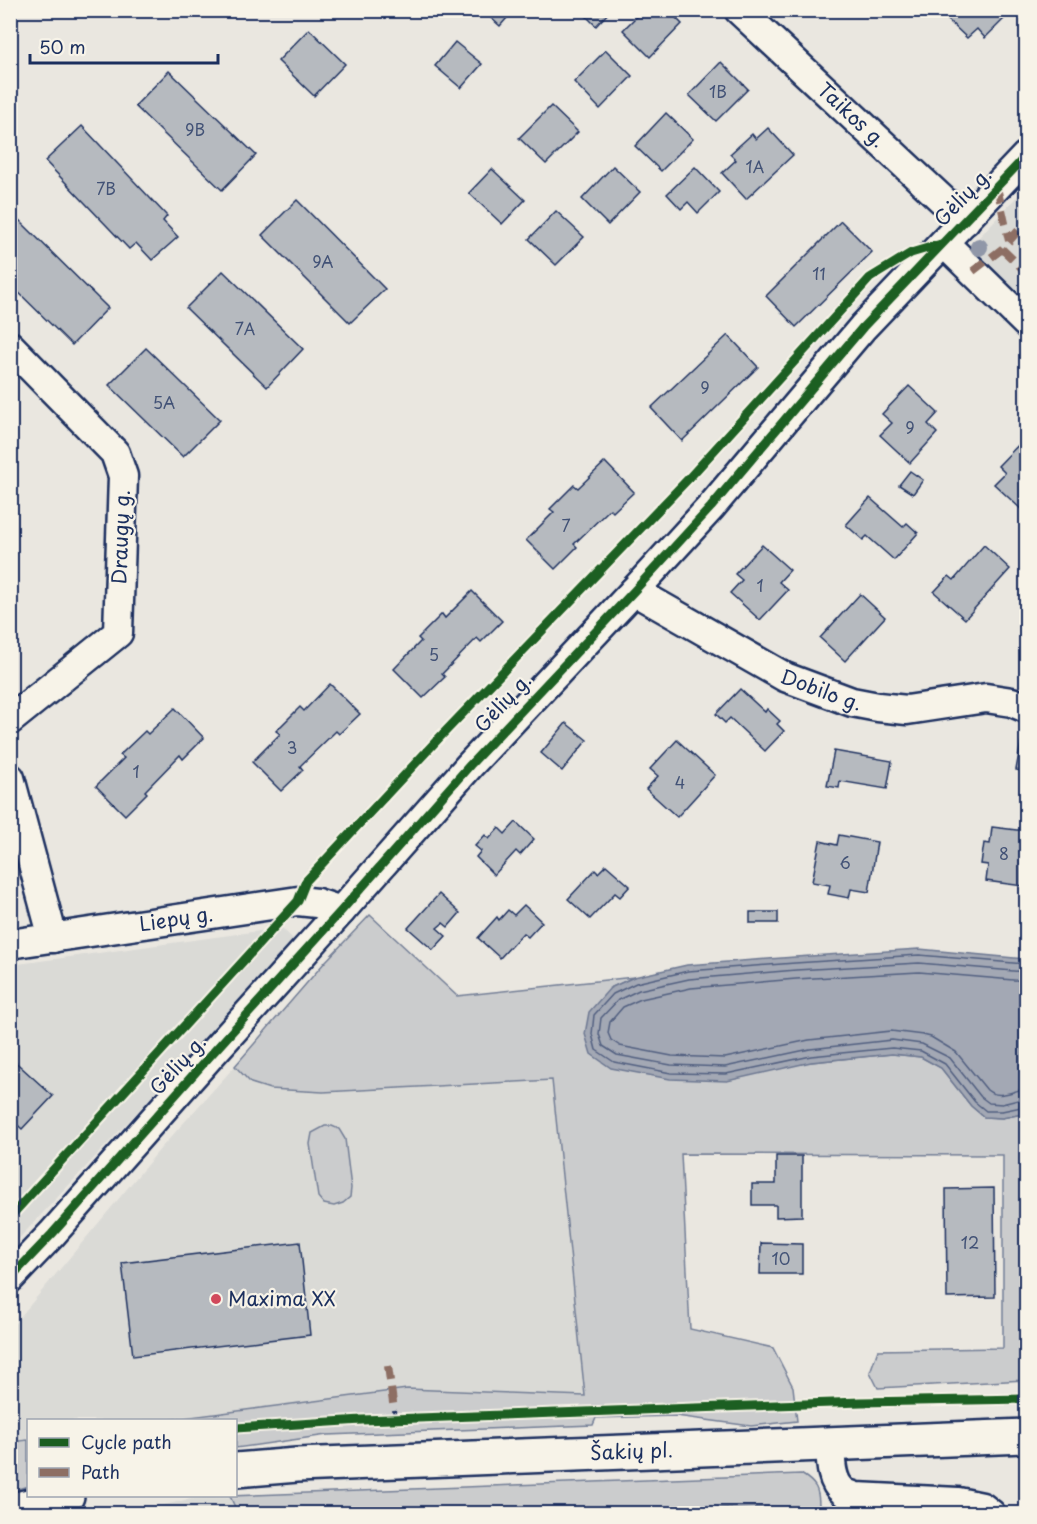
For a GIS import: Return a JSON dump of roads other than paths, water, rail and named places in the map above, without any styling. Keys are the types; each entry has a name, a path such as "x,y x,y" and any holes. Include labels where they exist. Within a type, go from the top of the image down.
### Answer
{"main road":[{"name":"Šakių pl.","path":"237,1470 309,1464 1026,1436"},
{"path":"10,1511 63,1497"},
{"path":"23,1514 65,1497"}],"street":[{"name":"Taikos g.","path":"739,10 965,221"},
{"name":"Gėlių g.","path":"10,1278 52,1234 470,765 711,507 863,327 1026,156"},
{"path":"944,243 1026,322"},
{"name":"Draugų g.","path":"10,346 115,453 123,476 118,633 10,720"},
{"name":"Dobilo g.","path":"634,591 784,677 852,702 907,710 986,698 1012,702 1026,708"},
{"path":"10,778 53,938"},
{"name":"Liepų g.","path":"10,944 298,901 316,903 341,911"},
{"path":"830,1445 835,1480 843,1491 856,1497 958,1502 982,1507 991,1514"}],"water":[{"path":"919,949 1026,959 1026,1110 1022,1114 1002,1118 984,1117 971,1106 941,1068 921,1057 892,1054 811,1062 727,1081 670,1079 611,1068 591,1054 585,1034 589,1012 610,988 634,977 687,965"}],"place":[{"name":"Maxima XX","path":"216,1299"}]}
